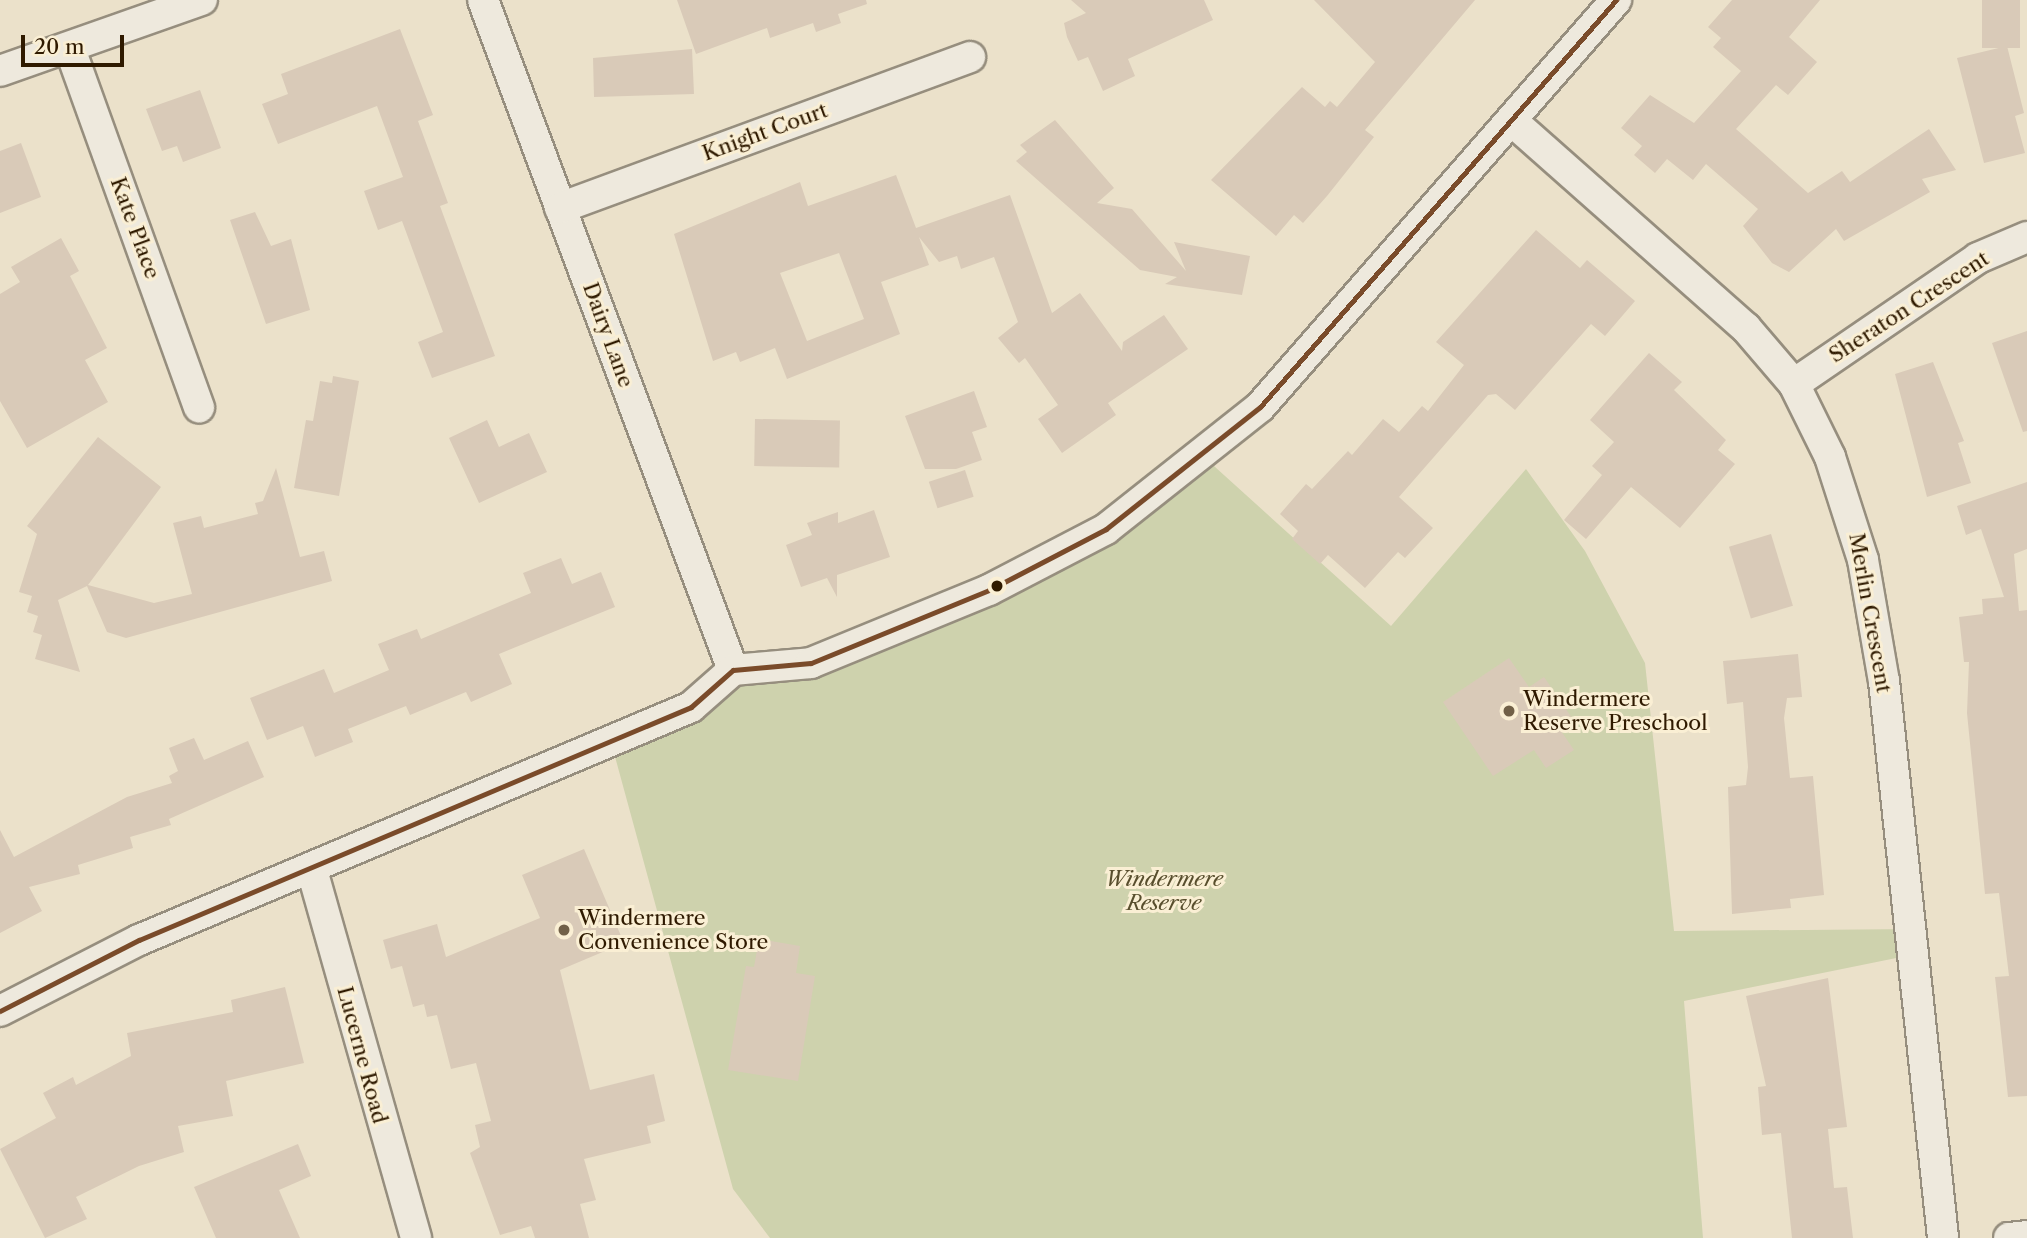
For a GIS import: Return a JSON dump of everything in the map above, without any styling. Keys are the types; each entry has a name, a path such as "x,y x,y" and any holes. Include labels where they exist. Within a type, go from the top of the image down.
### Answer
{"street":[{"path":"0,71 70,49 202,0"},
{"name":"Dairy Lane","path":"483,0 733,670"},
{"path":"0,1012 139,940 312,870 691,707 733,670 797,667 919,620 1065,553 1148,501 1260,407 1616,0"},
{"name":"Kate Place","path":"70,49 200,407"},
{"name":"Knight Court","path":"560,208 970,57"},
{"name":"Merlin Crescent","path":"1512,121 1713,294 1794,384 1851,510 1873,610 1914,929 1943,1238"},
{"name":"Sheraton Crescent","path":"1794,384 1978,258 2027,237"},
{"name":"Lucerne Road","path":"312,870 416,1238"},
{"path":"2009,1238 2027,1236"}],"green space":[{"name":"Windermere Reserve","path":"1204,457 1391,626 1526,469 1585,551 1645,663 1674,931 1914,929 1916,954 1684,1001 1703,1238 770,1238 733,1189 611,742 710,691 919,620"}],"building":[{"path":"677,0 866,0 867,4 838,14 841,23 816,32 813,23 770,38 767,28 696,54"},
{"path":"1071,0 1204,0 1213,20 1128,59 1135,76 1103,91 1088,57 1078,61 1067,37 1064,23 1086,13"},
{"path":"1314,0 1475,0 1365,130 1374,137 1327,196 1303,223 1294,215 1276,236 1211,180 1302,87 1325,107 1330,101 1337,107 1375,62"},
{"path":"1732,0 1820,0 1789,37 1817,62 1788,95 1776,85 1736,129 1808,193 1842,171 1850,182 1929,129 1956,170 1922,179 1930,192 1844,241 1836,229 1789,272 1772,263 1743,226 1758,209 1706,164 1693,180 1667,159 1655,173 1634,155 1642,146 1621,128 1650,95 1694,123 1741,71 1713,47 1721,38 1708,27"},
{"path":"1982,0 2020,0 2020,48 1982,48"},
{"path":"400,29 433,115 418,121 448,203 440,206 495,356 432,378 418,342 443,332 402,221 378,230 364,191 403,177 377,106 278,144 262,104 288,94 281,74"},
{"path":"2007,46 2024,113 2015,116 2025,153 1984,163 1957,58"},
{"path":"692,49 694,94 594,97 593,58"},
{"path":"200,90 221,148 183,162 177,146 162,151 146,109"},
{"path":"1055,120 1114,188 1097,203 1132,209 1186,271 1174,242 1250,256 1242,295 1165,284 1177,277 1140,270 1016,161 1027,152 1020,145"},
{"path":"21,143 41,197 0,213 0,151"},
{"path":"896,175 916,228 1010,195 1052,313 1080,293 1122,351 1123,342 1164,315 1188,349 1108,403 1116,415 1062,453 1038,419 1058,405 1025,358 1019,363 998,338 1018,322 994,257 961,269 957,256 939,262 919,237 929,265 881,282 900,334 787,379 775,348 740,362 736,352 713,361 674,234 800,182 808,206","holes":["839,253 864,319 807,341 780,273"]},
{"path":"255,212 271,246 291,239 310,310 266,324 230,220"},
{"path":"1536,230 1580,268 1587,260 1635,301 1605,336 1591,324 1515,410 1496,394 1488,395 1399,497 1433,528 1405,558 1398,552 1365,588 1328,555 1320,564 1292,539 1298,531 1280,514 1306,484 1312,489 1348,451 1352,455 1383,419 1399,432 1422,406 1428,411 1464,365 1436,342"},
{"path":"61,238 79,271 70,276 107,348 85,360 108,402 27,448 0,401 0,294 20,282 11,267"},
{"path":"2027,331 2027,431 2023,432 1992,343"},
{"path":"1649,353 1682,382 1674,390 1726,440 1718,450 1735,464 1680,528 1631,487 1586,539 1564,520 1602,475 1592,466 1614,442 1590,420"},
{"path":"1933,362 1964,441 1958,443 1971,483 1927,497 1895,374"},
{"path":"333,376 359,381 339,496 294,488 306,420 313,421 320,381 332,383"},
{"path":"974,391 987,427 972,432 982,460 956,469 925,469 905,416"},
{"path":"755,419 840,420 839,467 754,466"},
{"path":"487,420 499,447 529,433 547,472 479,503 449,438"},
{"path":"98,437 161,487 88,585 154,603 192,594 173,523 201,516 204,528 258,514 255,503 263,501 276,468 300,557 324,551 332,581 126,638 107,632 87,586 58,600 80,672 35,659 42,635 33,632 38,616 27,612 32,596 19,592 37,534 27,526"},
{"path":"965,470 974,497 938,508 929,482"},
{"path":"2027,482 2027,549 2014,554 2019,611 2027,610 2027,1096 2008,1097 1995,977 2009,976 1999,893 1985,894 1967,713 1969,662 1964,662 1959,617 1983,614 1982,599 2004,597 1981,529 1966,535 1957,506"},
{"path":"874,510 890,557 837,575 837,597 827,578 801,587 786,545 812,535 807,523 838,512 838,523"},
{"path":"1771,534 1793,606 1751,619 1729,547"},
{"path":"561,558 572,584 601,572 615,607 499,654 512,684 471,702 466,692 410,715 406,706 348,729 353,742 315,757 303,726 267,740 250,698 324,669 334,693 389,670 378,644 417,629 421,639 531,593 523,573"},
{"path":"1798,654 1802,697 1787,698 1784,718 1790,778 1813,776 1824,895 1790,899 1791,908 1732,914 1728,787 1746,785 1748,767 1743,702 1727,704 1723,661"},
{"name":"Windermere Reserve Preschool","path":"1509,658 1529,687 1544,677 1574,721 1561,731 1574,750 1546,768 1534,750 1493,776 1443,702"},
{"path":"194,738 204,760 248,741 264,777 169,819 171,825 130,837 133,848 78,865 80,874 29,887 42,911 0,933 0,830 14,857 127,797 172,783 169,776 178,771 169,748"},
{"path":"584,849 624,943 560,970 590,1090 654,1074 665,1121 647,1126 651,1143 584,1159 596,1200 580,1204 589,1238 535,1238 531,1226 500,1235 470,1153 480,1147 475,1125 491,1121 476,1063 451,1069 437,1015 427,1017 424,1004 413,1007 402,966 391,969 383,940 437,924 446,957 540,918 522,875"},
{"path":"759,939 800,946 796,973 815,976 798,1081 728,1070 746,966 754,967"},
{"path":"1828,978 1847,1127 1828,1129 1834,1188 1847,1187 1853,1238 1792,1238 1781,1133 1762,1135 1758,1087 1766,1086 1746,996"},
{"path":"285,987 304,1063 226,1081 233,1116 178,1126 184,1152 139,1166 76,1197 87,1219 45,1238 0,1149 56,1118 43,1093 73,1077 76,1085 131,1056 127,1033 233,1012 231,1000"},
{"path":"298,1144 311,1176 279,1190 300,1238 216,1238 194,1187"}],"transit line":[{"path":"0,1011 139,940 691,707 733,670 811,663 989,590 1106,529 1260,407 1616,0"}],"place":[{"name":"Windermere Reserve Preschool","path":"1509,711"},
{"name":"Windermere Convenience Store","path":"564,930"}]}
